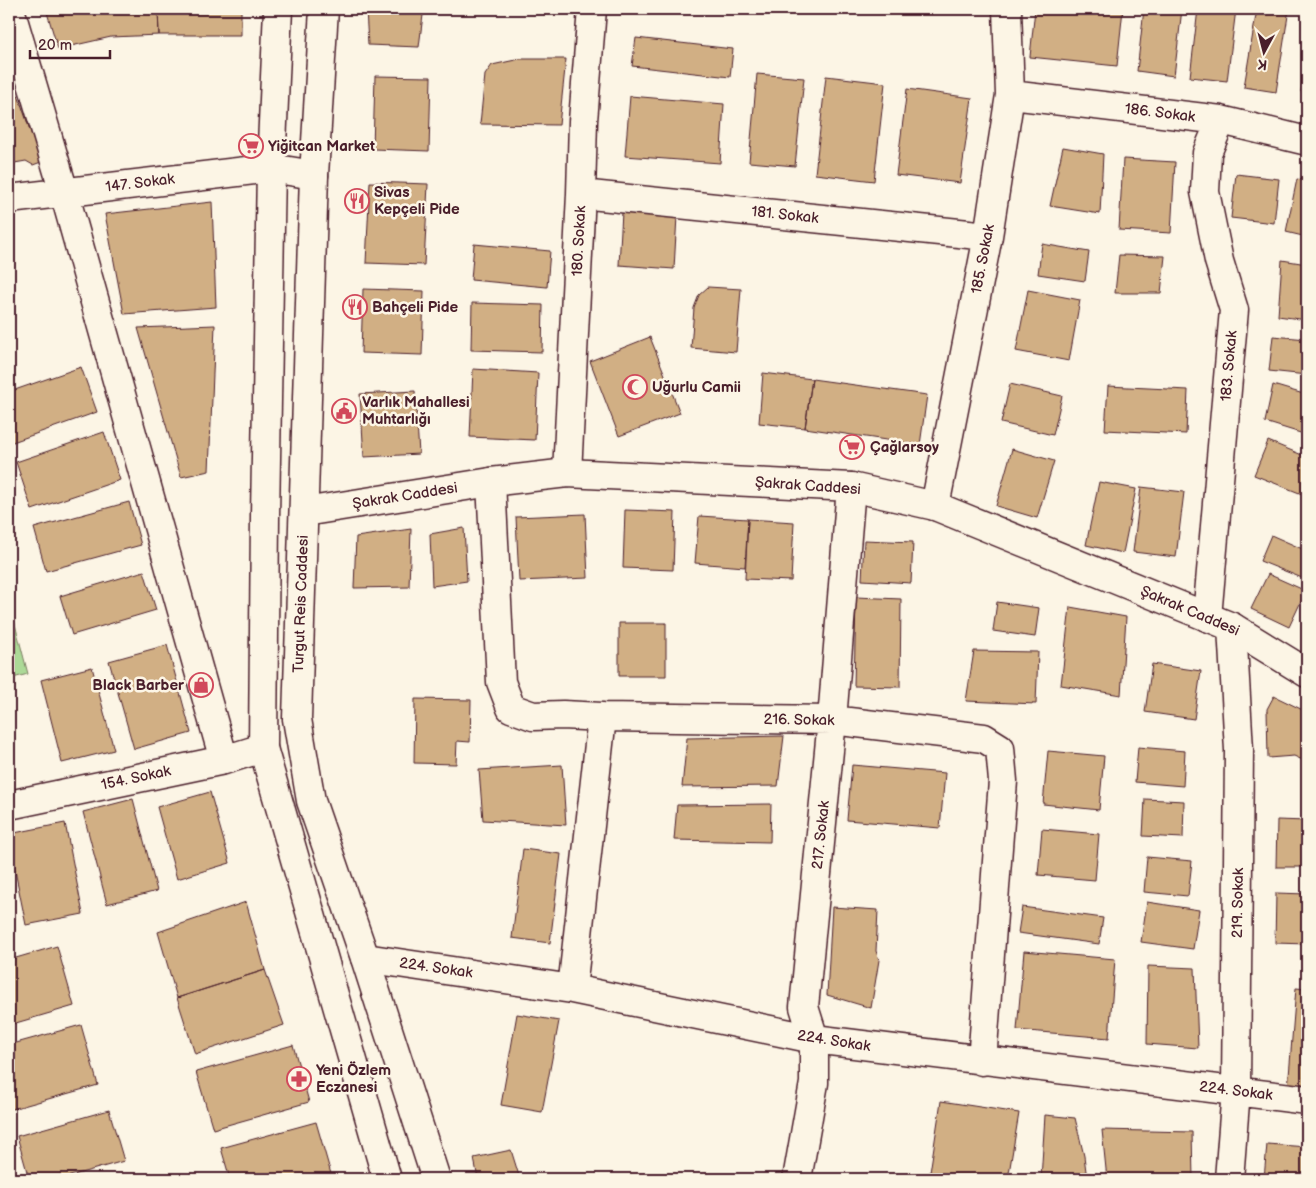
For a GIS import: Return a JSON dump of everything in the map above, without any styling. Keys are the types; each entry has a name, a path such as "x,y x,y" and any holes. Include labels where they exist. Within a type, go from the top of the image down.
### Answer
{"street":[{"path":"10,9 64,192 224,760"},
{"path":"278,9 271,168 263,748 387,1179"},
{"name":"Turgut Reis Caddesi","path":"324,9 314,176 297,719 311,801 365,958 436,1179"},
{"name":"180. Sokak","path":"567,473 583,121 592,9"},
{"name":"185. Sokak","path":"935,506 988,236 1010,95 1007,9"},
{"name":"186. Sokak","path":"1010,95 1221,120 1307,141"},
{"name":"183. Sokak","path":"1220,622 1234,310 1219,261 1205,192 1207,153 1221,120"},
{"name":"147. Sokak","path":"9,199 271,168 314,176"},
{"name":"181. Sokak","path":"581,194 988,236"},
{"name":"Şakrak Caddesi","path":"304,512 491,482 567,473 851,487 935,506 1220,622 1307,673"},
{"name":"216. Sokak","path":"491,482 501,682 511,708 533,716 832,720 984,738 1000,748 1003,781 982,1060"},
{"name":"217. Sokak","path":"797,1179 814,1083 814,1039 804,1007 832,720 851,487"},
{"name":"219. Sokak","path":"1220,622 1239,750 1236,1090 1229,1179"},
{"path":"572,989 602,717"},
{"name":"154. Sokak","path":"9,805 224,760 263,748"},
{"name":"224. Sokak","path":"365,958 572,989 814,1039 1307,1100"}],"green space":[{"path":"9,601 28,674 9,679"}],"building":[{"path":"46,9 158,9 159,35 111,37 58,49"},
{"path":"158,9 241,9 241,35 159,35"},
{"path":"366,9 421,9 423,15 419,47 368,45"},
{"path":"450,9 471,9 450,12"},
{"path":"1035,9 1123,9 1117,66 1030,57"},
{"path":"1144,9 1182,9 1174,76 1137,71"},
{"path":"1198,9 1236,9 1227,81 1190,77"},
{"path":"1257,9 1289,9 1276,92 1244,87"},
{"path":"636,38 733,49 730,77 632,66"},
{"path":"1307,41 1307,93 1301,92"},
{"path":"520,59 566,59 559,125 480,124 485,75 492,65"},
{"path":"9,69 41,162 33,165 26,161 9,164"},
{"path":"757,74 804,78 795,166 749,162"},
{"path":"375,76 431,77 429,151 373,149"},
{"path":"826,76 885,83 874,181 815,174"},
{"path":"907,89 972,98 960,183 896,175"},
{"path":"630,96 724,104 720,163 625,156"},
{"path":"1063,147 1103,154 1100,214 1050,206"},
{"path":"1123,159 1175,162 1171,233 1119,230"},
{"path":"1236,174 1279,179 1274,223 1231,218"},
{"path":"1297,179 1307,181 1307,237 1286,232"},
{"path":"370,182 428,184 424,265 366,263"},
{"path":"212,202 216,307 124,314 105,214"},
{"path":"622,212 677,216 674,269 619,265"},
{"path":"474,244 550,251 547,287 471,280"},
{"path":"1042,244 1089,252 1085,281 1038,274"},
{"path":"1119,255 1165,256 1161,293 1115,293"},
{"path":"1282,260 1307,264 1307,320 1278,316"},
{"path":"708,287 741,289 736,352 691,348 694,308 699,295"},
{"path":"363,289 424,291 422,355 361,353"},
{"path":"1028,290 1080,300 1069,361 1016,351"},
{"path":"472,303 543,305 542,352 471,350"},
{"path":"215,325 209,471 181,477 138,328"},
{"path":"1273,336 1307,339 1307,375 1269,371"},
{"name":"Uğurlu Camii","path":"650,337 680,413 619,436 590,361"},
{"path":"81,367 97,412 10,443 9,392"},
{"path":"473,369 538,373 535,440 470,437"},
{"path":"763,373 812,379 805,428 759,423"},
{"path":"812,379 927,395 920,445 805,428"},
{"path":"1010,384 1062,396 1053,435 1001,423"},
{"path":"1273,385 1307,395 1307,435 1265,422"},
{"path":"1108,386 1188,390 1186,434 1105,430"},
{"path":"415,391 419,454 364,457 360,394"},
{"path":"104,432 120,480 32,510 16,462"},
{"path":"1268,441 1307,457 1307,496 1254,475"},
{"path":"1012,449 1054,461 1037,518 996,506"},
{"path":"1099,482 1136,489 1123,553 1086,545"},
{"path":"1141,487 1184,492 1176,557 1133,552"},
{"path":"129,502 141,545 46,571 34,528"},
{"path":"625,510 675,512 673,570 623,568"},
{"path":"585,514 588,578 519,581 516,517"},
{"path":"699,516 748,519 745,567 695,563"},
{"path":"748,519 794,522 791,581 745,579"},
{"path":"464,528 467,581 432,586 430,534"},
{"path":"411,529 409,587 354,588 356,537"},
{"path":"1271,535 1307,551 1307,580 1260,561"},
{"path":"864,540 913,542 911,583 862,580"},
{"path":"144,571 156,610 72,635 60,596"},
{"path":"1268,574 1306,591 1289,627 1251,609"},
{"path":"856,597 901,599 900,687 854,686"},
{"path":"997,602 1039,608 1035,637 993,631"},
{"path":"1070,607 1126,617 1121,695 1061,685"},
{"path":"619,623 666,623 666,676 619,676"},
{"path":"167,645 191,733 134,749 109,661"},
{"path":"974,651 1038,652 1036,704 966,701"},
{"path":"1152,664 1201,671 1194,719 1145,712"},
{"path":"92,667 114,750 62,763 41,680"},
{"path":"1274,696 1307,712 1307,762 1294,756 1268,758 1267,709"},
{"path":"415,699 471,700 470,742 457,741 456,764 414,763"},
{"path":"784,736 778,786 682,787 687,738"},
{"path":"1138,747 1185,751 1183,786 1135,782"},
{"path":"1048,751 1104,756 1099,810 1043,804"},
{"path":"562,765 566,825 483,820 479,770"},
{"path":"852,765 945,773 940,828 847,820"},
{"path":"210,792 230,863 177,879 157,807"},
{"path":"133,799 157,891 107,904 83,812"},
{"path":"1145,799 1184,801 1183,838 1143,836"},
{"path":"771,804 770,842 674,840 677,805"},
{"path":"1277,820 1307,821 1307,867 1276,867"},
{"path":"65,823 83,914 26,925 9,834"},
{"path":"1042,829 1099,834 1095,880 1038,875"},
{"path":"523,849 561,854 550,943 512,938"},
{"path":"1147,857 1192,861 1188,896 1144,892"},
{"path":"1276,893 1307,894 1307,944 1275,943"},
{"path":"246,902 265,970 177,998 158,932"},
{"path":"1147,902 1199,910 1193,949 1141,942"},
{"path":"832,907 878,910 876,951 879,960 871,1008 827,995"},
{"path":"1022,907 1103,918 1099,944 1018,933"},
{"path":"57,946 74,1006 9,1025 9,960"},
{"path":"1024,951 1115,959 1109,1038 1017,1030"},
{"path":"1148,966 1195,968 1198,1048 1147,1044"},
{"path":"265,970 284,1025 195,1054 177,998"},
{"path":"1296,988 1307,989 1307,1091 1288,1089"},
{"path":"517,1014 559,1021 542,1112 501,1105"},
{"path":"81,1025 98,1085 9,1110 9,1045"},
{"path":"293,1045 309,1102 213,1129 196,1072"},
{"path":"941,1101 1019,1113 1008,1179 929,1179"},
{"path":"109,1110 124,1161 59,1179 29,1179 17,1136"},
{"path":"1045,1115 1075,1118 1087,1179 1041,1179"},
{"path":"316,1122 331,1174 314,1179 230,1179 221,1148"},
{"path":"1102,1130 1192,1132 1193,1179 1107,1179"},
{"path":"1267,1144 1307,1147 1307,1179 1264,1179"},
{"path":"511,1150 520,1179 478,1179 474,1158"}],"place":[{"name":"Yiğitcan Market","path":"251,146"},
{"name":"Sivas Kepçeli Pide","path":"357,201"},
{"name":"Bahçeli Pide","path":"355,307"},
{"name":"Uğurlu Camii","path":"635,387"},
{"name":"Varlık Mahallesi Muhtarlığı","path":"344,411"},
{"name":"Çağlarsoy","path":"852,447"},
{"name":"Black Barber","path":"201,685"},
{"name":"Yeni Özlem Eczanesi","path":"299,1079"}]}
